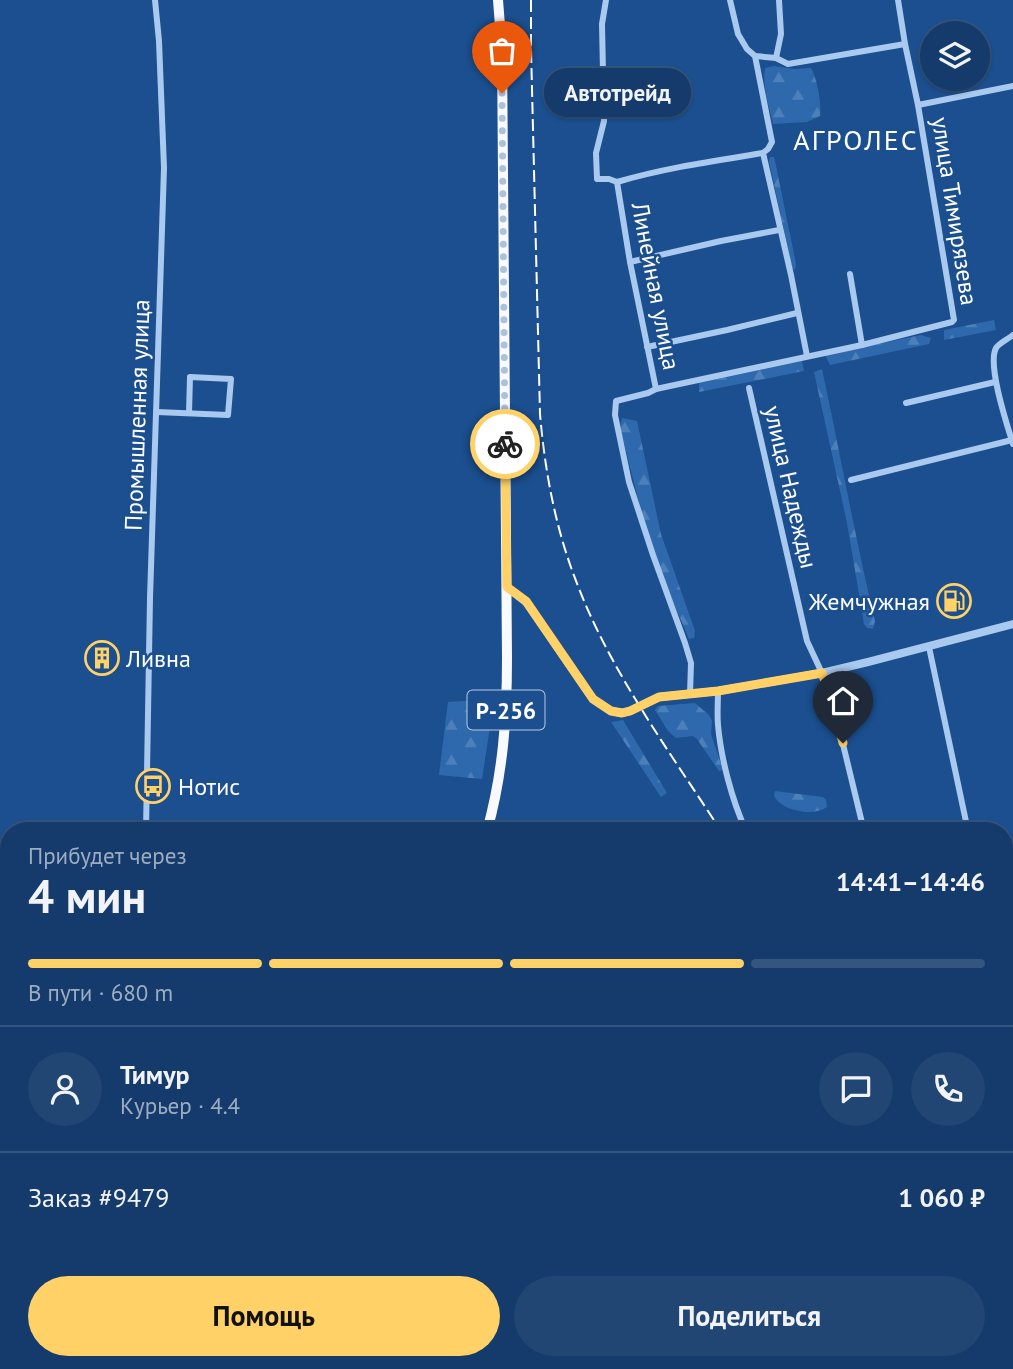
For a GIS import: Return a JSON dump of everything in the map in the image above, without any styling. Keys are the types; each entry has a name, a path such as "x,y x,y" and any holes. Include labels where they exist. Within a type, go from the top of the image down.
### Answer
{"highway":[{"name":"Р-256","path":"489,822 498,791 506,732 508,658 502,51 498,0"}],"street":[{"name":"Промышленная улица","path":"146,822 150,598 164,167 155,0"},
{"name":"Линейная улица","path":"606,0 602,24 604,121 596,153 597,179 617,182 656,389"},
{"path":"730,0 738,34 755,56 776,58 788,64 905,44"},
{"path":"776,58 781,34 779,0"},
{"name":"улица Тимирязева","path":"690,694 691,663 629,482 615,415 616,401 656,389 862,345 949,324 954,320 898,0"},
{"path":"617,182 763,153 768,149 772,142 755,56"},
{"path":"918,105 1013,86"},
{"path":"763,153 807,356"},
{"path":"630,262 779,230"},
{"path":"850,274 862,345"},
{"path":"646,347 797,313"},
{"path":"851,480 1012,442 1010,424 995,382 993,359 996,348 1013,335"},
{"path":"157,412 228,415 231,379 190,377 189,413"},
{"path":"906,403 995,382"},
{"name":"улица Надежды","path":"749,388 807,642 833,703 862,822"},
{"path":"507,587 526,601 593,699 611,711 622,713 659,697 718,691 822,673 1013,624"},
{"path":"929,647 966,822"},
{"path":"718,691 718,725 725,766 742,822"}],"green space":[{"path":"765,68 811,68 818,92 820,116 807,122 773,124 764,75"},
{"path":"770,157 774,157 775,161 795,270 792,268"},
{"path":"994,320 996,330 944,340 944,330"},
{"path":"921,335 931,338 929,344 830,365 825,355"},
{"path":"802,361 804,371 699,392 699,383"},
{"path":"822,369 875,621 873,629 864,624 847,523 814,372"},
{"path":"622,418 637,421 661,534 695,631 694,638 689,639 651,550 620,427"},
{"path":"479,700 492,714 482,779 439,775 448,702"},
{"path":"695,703 712,721 711,734 723,770 719,771 693,736 676,738 668,731 655,710 658,706"},
{"path":"623,720 667,793 661,797 611,722"},
{"path":"775,791 823,797 827,807 814,812 791,809 778,801 774,796"}],"railway":[{"path":"531,0 540,414 553,502 563,544 592,619 643,712 715,822"}],"way so far":[{"path":"502,93 505,444"}],"place":[{"name":"Автотрейд","path":"502,93"},
{"name":"Жемчужная","path":"954,601"},
{"name":"Ливна","path":"102,658"},
{"name":"Нотис","path":"153,786"}],"district":[{"name":"АГРОЛЕС","path":"856,139"}],"route":[{"path":"505,444 507,587 526,601 593,699 611,711 622,713 659,697 718,691 822,673 843,743"}]}
